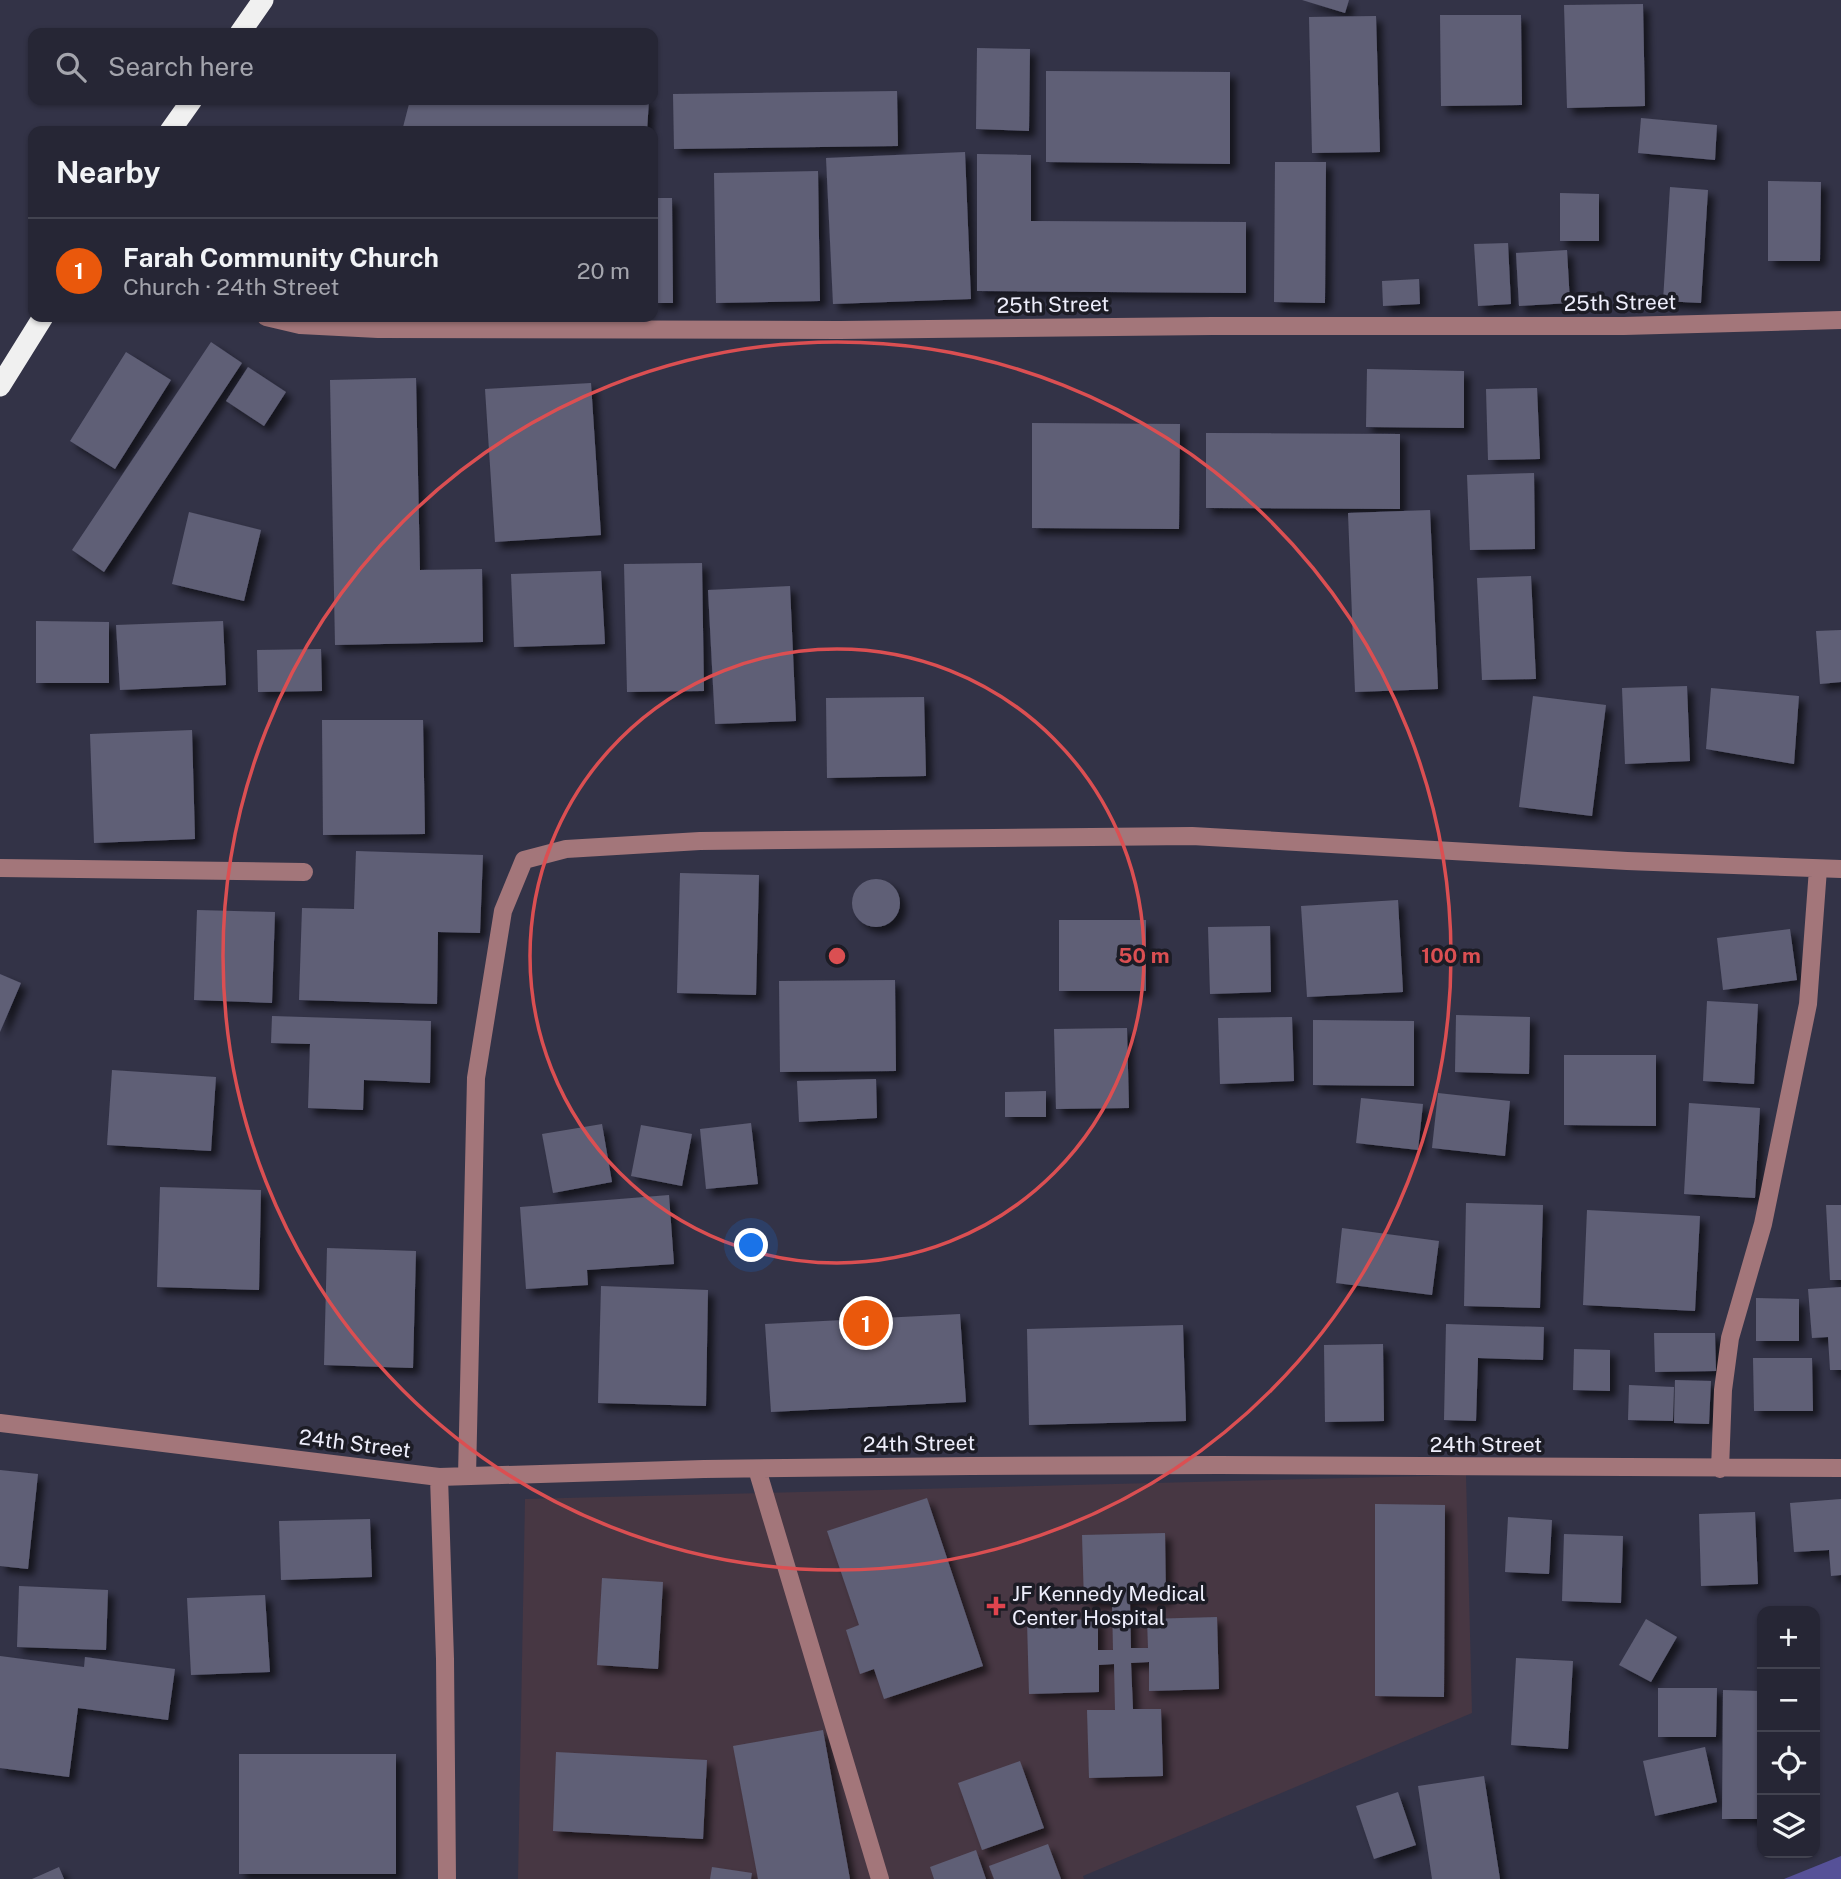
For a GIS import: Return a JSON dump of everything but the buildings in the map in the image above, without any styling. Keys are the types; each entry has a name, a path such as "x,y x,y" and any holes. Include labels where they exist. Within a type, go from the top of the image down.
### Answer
{"highway":[{"path":"243,28 263,0"},
{"path":"174,126 188,105"},
{"path":"0,386 40,322"}],"street":[{"name":"25th Street","path":"287,322 378,329 784,330 1212,326 1624,327 1841,320"},
{"path":"467,1476 476,1077 503,911 524,860 566,849 700,841 1192,836 1614,860 1841,869"},
{"path":"0,868 304,872"},
{"path":"1720,1469 1723,1390 1730,1338 1763,1224 1808,1004 1818,869"},
{"name":"24th Street","path":"0,1423 439,1477 757,1469 1219,1465 1841,1468"},
{"path":"757,1469 880,1879"},
{"path":"439,1477 445,1659 447,1879"}],"shaded area":[{"name":"JF Kennedy Medical Center Hospital","path":"1466,1475 1472,1713 1083,1876 1084,1879 518,1879 525,1499"},
{"path":"1841,1856 1841,1879 1784,1879"}],"place":[{"name":"Farah Community Church","path":"866,1323"},
{"name":"JF Kennedy Medical Center Hospital","path":"996,1606"}]}
